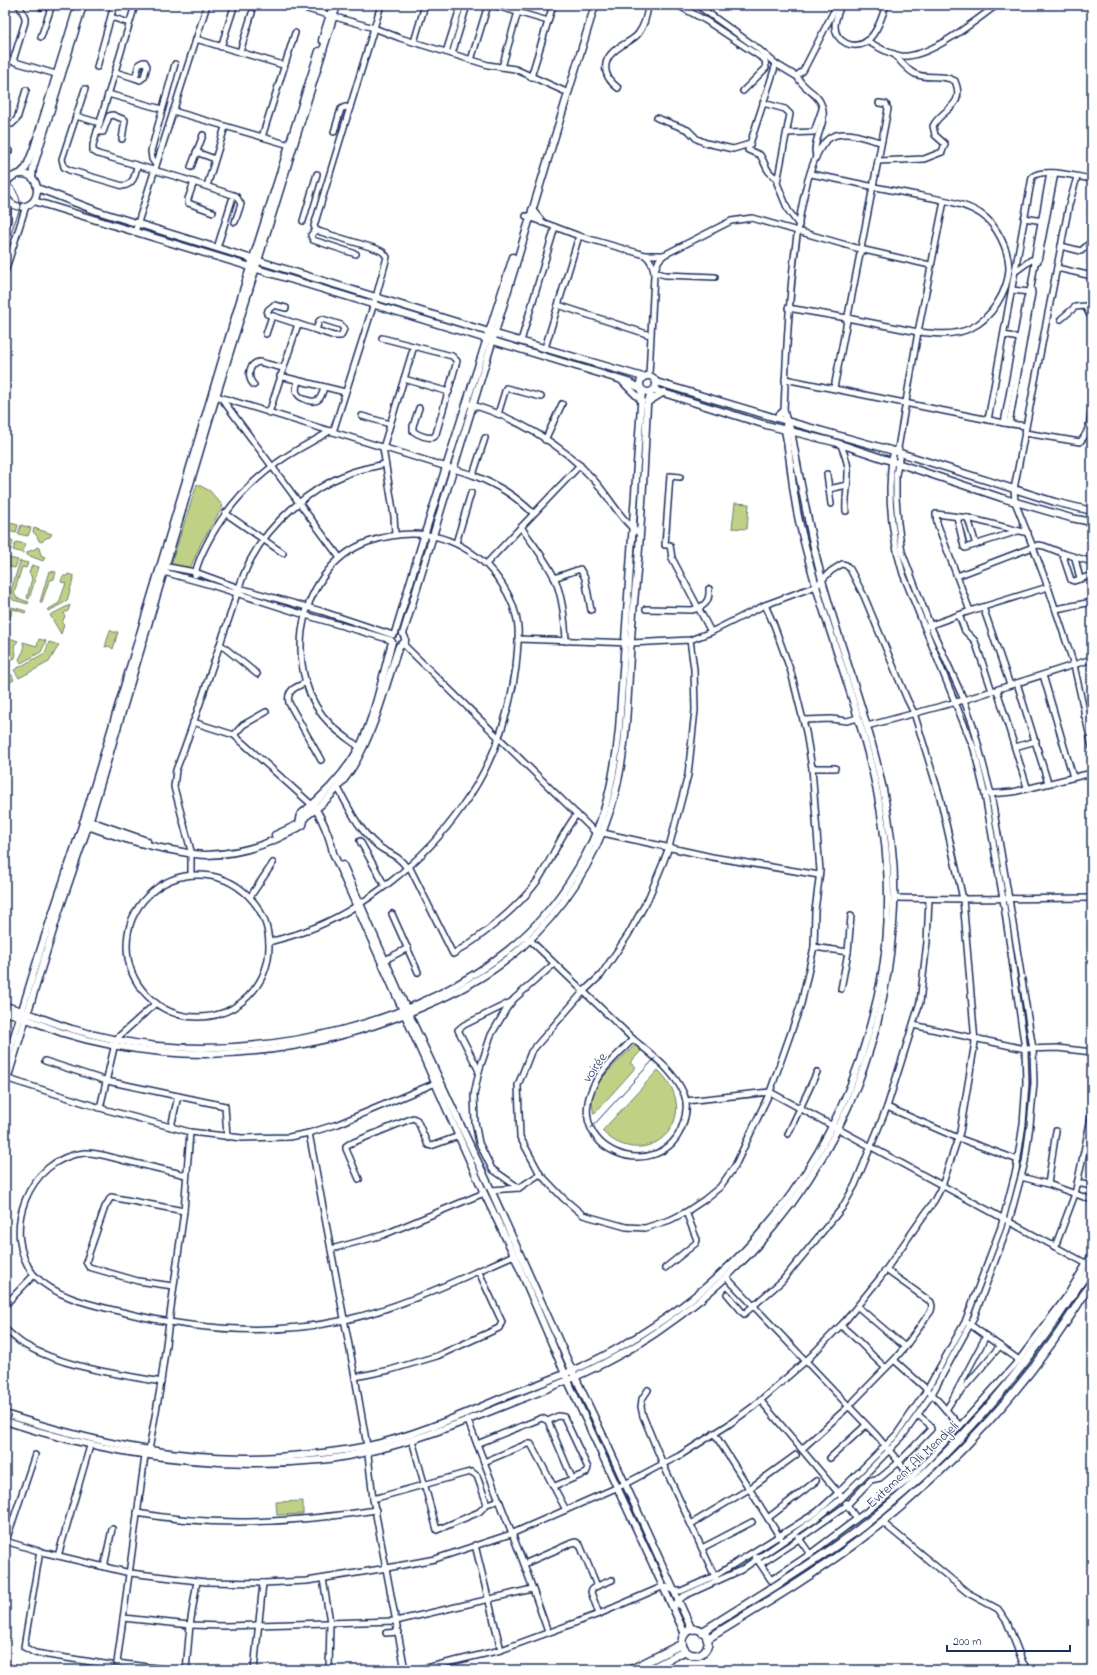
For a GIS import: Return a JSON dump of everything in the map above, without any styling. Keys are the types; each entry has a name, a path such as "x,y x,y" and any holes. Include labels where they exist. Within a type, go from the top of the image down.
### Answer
{"highway":[{"name":"Evitement Ali Mendjeli","path":"702,1632 820,1558 880,1513 933,1465 968,1430 1015,1376 1041,1342 1089,1265"},
{"name":"Evitement Ali Mendjeli","path":"707,1639 825,1565 882,1522 939,1472 994,1415 1049,1347 1092,1281"},
{"path":"692,1630 702,1632 707,1639 706,1649 700,1654 692,1655 684,1647 685,1634 692,1630"},
{"path":"630,1670 684,1647"},
{"path":"648,1670 684,1647"},
{"path":"5,1668 14,1670"}],"main road":[{"path":"78,5 32,177 38,188 97,210 491,336 621,380 646,392 664,392 788,431 841,445 1015,502 1092,522"},
{"path":"20,174 26,168 34,148 83,5"},
{"path":"332,16 333,5"},
{"path":"5,1066 24,1014 87,823 204,430 217,396 256,260 332,16 337,5"},
{"path":"314,807 341,775 359,747 379,690 425,533 473,406 491,336 528,217 564,91 592,5"},
{"path":"528,217 532,210 595,5"},
{"path":"5,186 7,179 14,175 20,174 32,177"},
{"path":"6,197 17,207 26,206 34,201 38,188"},
{"path":"34,201 254,268 375,300"},
{"path":"94,220 97,210"},
{"path":"532,210 542,222"},
{"path":"491,336 521,341 632,375 653,378 656,382 787,422 834,433 897,451 1055,502 1092,511"},
{"path":"87,823 152,843 191,852 214,851 257,843 299,824 301,814 314,807 338,788 353,768 366,744 378,715 401,645 405,638 403,634 433,535 466,404 491,336"},
{"path":"628,642 640,534 645,402 639,383 646,376"},
{"path":"621,380 645,402"},
{"path":"5,1012 24,1014 116,1039 156,1046 198,1048 259,1045 303,1039 328,1034 406,1011 452,995 500,965 560,907 592,856 599,833 612,805 622,761 633,529 645,402 656,382"},
{"path":"645,402 664,392"},
{"path":"776,418 784,411"},
{"path":"5,1421 90,1446 145,1456 188,1461 254,1464 323,1460 412,1440 568,1381 621,1354 655,1334 691,1308 727,1278 765,1238 788,1210 808,1183 839,1129 856,1090 869,1052 880,1012 888,972 894,923 894,898 892,843 889,815 816,586 799,521 787,422"},
{"path":"5,1414 108,1442 149,1450 216,1457 272,1457 367,1449 472,1411 572,1370 622,1346 685,1305 731,1265 752,1244 784,1205 805,1174 833,1125 845,1100 870,1029 886,944 887,865 877,777 868,726 822,579 788,431"},
{"path":"393,638 399,633 403,634"},
{"path":"393,638 394,645 401,645"},
{"path":"314,807 332,846 337,852 358,905 438,1082 491,1190 575,1377 692,1630"},
{"path":"358,905 385,960 406,1011"},
{"path":"5,1006 61,1032 115,1046 164,1052 203,1054 245,1052 304,1044 338,1037 369,1028 406,1011"},
{"path":"5,1086 24,1014"},
{"path":"438,1082 459,1136 484,1193 514,1255 568,1381 685,1634"}],"street":[{"path":"13,61 25,22 25,17 19,5"},
{"path":"41,36 52,5"},
{"path":"97,67 114,5"},
{"path":"135,5 97,132 93,147 94,152 137,166 155,167 238,197 240,204 235,222"},
{"path":"135,232 207,5"},
{"path":"293,5 374,28 471,60 493,66 516,69 564,91"},
{"path":"316,230 315,223 321,200 350,108 364,55 381,5"},
{"path":"414,42 425,5"},
{"path":"449,53 461,5"},
{"path":"449,53 467,5"},
{"path":"471,60 488,5"},
{"path":"493,5 548,22"},
{"path":"502,66 520,5"},
{"path":"531,77 553,5"},
{"path":"618,88 606,76 605,66 614,52 638,35 646,21 648,5"},
{"path":"677,5 705,20 765,60 766,68 744,91"},
{"path":"697,5 776,64 791,74 797,76 801,84 821,102 823,108 822,129 815,146 816,158"},
{"path":"797,76 802,71 837,5"},
{"path":"841,5 835,25 836,33 846,44 853,46 867,41 874,33 886,5"},
{"path":"894,54 911,55 932,48 997,5"},
{"path":"221,47 233,10"},
{"path":"240,52 252,13"},
{"path":"111,18 129,23"},
{"path":"262,137 295,33"},
{"path":"196,39 284,65"},
{"path":"867,41 894,54 914,74 950,78 955,81 958,93 953,106 939,117 934,126 935,135 945,144 942,152 924,159 878,161"},
{"path":"5,59 59,75"},
{"path":"155,167 150,151 175,64"},
{"path":"776,64 748,152 755,152 760,155 767,170 777,178"},
{"path":"115,72 135,78"},
{"path":"85,89 62,159 63,165 66,169 123,186 129,185 133,181 137,166"},
{"path":"5,124 12,124 17,119 26,90"},
{"path":"108,94 162,109"},
{"path":"834,388 888,108 886,104 879,102"},
{"path":"763,103 788,111 790,116 777,178 778,188 788,210 799,225"},
{"path":"334,132 341,109 345,107 350,108"},
{"path":"787,133 814,132 818,124 820,112 823,108"},
{"path":"173,111 291,146"},
{"path":"97,132 103,132 108,118 113,115 125,120 122,138"},
{"path":"76,116 100,123"},
{"path":"657,118 688,130 697,139 706,143 733,149 750,144"},
{"path":"207,186 225,127"},
{"path":"787,422 784,411 788,308 802,205 816,158 826,141 836,135 848,134 881,142"},
{"path":"191,167 203,135"},
{"path":"196,152 215,159"},
{"path":"988,420 1032,177 1039,173 1053,173 1092,179"},
{"path":"1006,423 1053,173"},
{"path":"303,221 317,174"},
{"path":"788,308 918,332 950,334 972,328 980,323 997,303 1007,280 1009,270 1005,250 1000,236 989,221 981,214 969,208 944,200 811,174"},
{"path":"1077,177 1072,190 1014,489 1015,502 1034,547 1074,665 1092,746"},
{"path":"194,182 188,203 213,212"},
{"path":"5,230 8,220 6,197"},
{"path":"310,197 321,200"},
{"path":"217,248 232,200"},
{"path":"674,1608 678,1601 684,1596 716,1579 753,1553 820,1516 842,1498 890,1451 932,1394 970,1325 1009,1222 1022,1175 1030,1125 1034,1083 1033,1049 1009,899 988,795 974,749 902,574 895,549 890,510 894,463 930,265 944,200"},
{"path":"5,272 26,206"},
{"path":"528,217 579,236 645,255 664,255"},
{"path":"1024,218 1044,221"},
{"path":"654,272 659,260 664,255 726,223 741,219 757,219 860,249 930,265"},
{"path":"521,341 555,227"},
{"path":"316,230 311,235 313,240 356,254"},
{"path":"194,580 195,572 206,546 225,513 256,479 272,466 331,432 346,392 387,260 385,254 377,249 316,230"},
{"path":"545,348 579,236"},
{"path":"1061,246 1081,251 1092,241"},
{"path":"645,255 652,263 654,272 646,376"},
{"path":"1009,270 1016,271 1031,260 1036,262"},
{"path":"1057,268 1092,276"},
{"path":"654,272 665,275 715,277"},
{"path":"1007,280 1014,281"},
{"path":"1012,290 1030,291"},
{"path":"1006,423 1019,338 1030,291"},
{"path":"286,308 277,305 271,307 267,313 268,315 298,324 316,330 339,337 343,334 344,329 341,325 324,319 319,321 316,330"},
{"path":"558,305 650,335"},
{"path":"1061,319 1074,307 1085,306 1092,319"},
{"path":"266,334 272,316"},
{"path":"269,413 298,324"},
{"path":"1004,335 1019,338"},
{"path":"382,338 456,359 457,363 449,392 434,437 431,438 417,434 413,431 419,408"},
{"path":"395,534 394,516 383,448 414,346"},
{"path":"254,385 250,381 249,376 252,365 255,362 283,368"},
{"path":"280,376 346,392"},
{"path":"404,379 449,392"},
{"path":"785,379 988,420 1026,426"},
{"path":"298,381 296,389 297,394 300,397 310,400 316,401 320,399 324,387"},
{"path":"498,414 506,388 541,397"},
{"path":"1024,433 1080,442 1086,436 1090,427 1092,394"},
{"path":"217,396 473,475 499,486 522,502 533,513"},
{"path":"217,396 233,412 340,558"},
{"path":"233,412 239,404"},
{"path":"466,404 498,414 521,425 580,465 594,480 633,529 640,534"},
{"path":"545,440 562,404"},
{"path":"362,416 390,424"},
{"path":"473,475 485,438"},
{"path":"841,445 847,462 848,472 845,499 846,512"},
{"path":"793,1531 838,1493 897,1434 927,1390 965,1322 1004,1219 1018,1160 1023,1124 1026,1083 1025,1049 981,749 964,700 930,625 902,552 898,523 894,463"},
{"path":"191,875 191,852 174,787 176,770 238,590 252,558 283,515 340,477 361,469 385,464"},
{"path":"486,564 580,465"},
{"path":"827,474 831,504"},
{"path":"680,476 670,476 665,545 670,545 672,558 711,632"},
{"path":"829,490 847,485"},
{"path":"456,543 471,492"},
{"path":"225,513 283,553"},
{"path":"970,611 935,516 938,513 968,518 1000,525 1018,532 1028,533"},
{"path":"957,517 964,547 966,548 1018,532"},
{"path":"968,518 976,545"},
{"path":"521,527 554,578 560,592 565,617 566,641"},
{"path":"269,942 304,931 358,905 385,886 408,867 439,835 462,808 480,779 499,739 514,682 518,626 514,609 504,587 478,556 456,543 425,533 395,534 360,545 340,558 319,583 305,615 300,651 305,683 323,716 331,725 359,747"},
{"path":"957,576 1038,545 1092,563"},
{"path":"1062,553 1070,579 1074,581 1092,576"},
{"path":"1075,558 1080,579"},
{"path":"35,1455 6,1541 58,1556 130,1573 197,1581 263,1583 323,1579 435,1559 511,1534 625,1484 663,1464 714,1433 761,1401 805,1362 858,1307 934,1201 942,1186 960,1132 975,1039 962,899 940,798 914,713 864,596 850,569 846,565 842,564 822,579 816,586 764,605 711,632 690,640 628,642 518,639"},
{"path":"163,569 195,572 305,615 393,638"},
{"path":"163,569 194,580 308,608 393,638"},
{"path":"554,578 580,569 584,578 591,610"},
{"path":"924,627 1048,587"},
{"path":"646,609 698,609 707,603 710,595 709,589"},
{"path":"1056,609 1092,602"},
{"path":"690,640 694,669 694,710 688,775 669,847 648,899 628,935 601,975 583,992 531,1052 518,1085 520,1137 540,1174 563,1198 583,1215 626,1227 646,1228 670,1220 686,1212 720,1187 735,1166 770,1092 801,1004 814,947 815,911 819,874 812,768 804,720 791,672 774,624 764,605"},
{"path":"983,607 1010,685"},
{"path":"959,615 963,627 975,641 1015,747 1027,788"},
{"path":"220,644 257,674"},
{"path":"401,645 577,814 599,833 712,857 819,874"},
{"path":"868,726 955,703 1092,659"},
{"path":"1043,675 1073,777"},
{"path":"305,683 291,690 288,698 289,703 322,760"},
{"path":"1017,683 1048,783"},
{"path":"234,735 243,725 266,712"},
{"path":"1084,715 1092,713"},
{"path":"804,720 832,719 847,721 858,718"},
{"path":"193,722 234,735 314,807"},
{"path":"1015,747 1036,741"},
{"path":"812,768 835,768"},
{"path":"988,795 1013,792 1092,773"},
{"path":"338,788 358,826 380,847 401,860 408,867 452,954 466,947 510,911 538,881 577,814"},
{"path":"360,841 385,886"},
{"path":"250,897 274,863"},
{"path":"191,875 210,876 223,879 236,885 250,897 263,918 269,942 267,961 261,978 250,994 231,1008 209,1016 190,1016 172,1012 156,1003 142,989 132,972 127,946 130,927 137,910 152,892 167,882 191,875"},
{"path":"894,898 1092,898"},
{"path":"727,1294 744,1314 782,1280 842,1208 856,1185 887,1107 920,1002 927,942 929,898"},
{"path":"392,914 418,972"},
{"path":"841,989 848,952 851,916"},
{"path":"528,937 583,992 633,1039 668,1069 679,1085 686,1101 770,1092 833,1125 870,1148 1089,1265"},
{"path":"814,947 848,952"},
{"path":"385,960 408,948"},
{"path":"479,1071 458,1030 464,1025 512,1001 554,964"},
{"path":"512,1001 491,1035 479,1071 474,1095 475,1122 479,1143 492,1169 519,1188"},
{"path":"100,1108 116,1039 156,1003"},
{"path":"913,1025 1025,1049 1058,1048 1092,1052"},
{"name":"voirée","path":"633,1039 597,1079 588,1101 587,1114 595,1137 602,1144 618,1154 633,1157 648,1156 661,1150 673,1141 681,1129 686,1115 686,1101"},
{"path":"45,1061 107,1081 225,1106 227,1137"},
{"path":"788,1134 817,1072"},
{"path":"6,1078 100,1108 190,1132 227,1137 268,1138 289,1137 309,1133 345,1122 438,1082"},
{"path":"171,1127 178,1096"},
{"path":"887,1107 958,1138 1018,1160"},
{"path":"1056,1247 1075,1194 1092,1113"},
{"path":"359,1180 346,1149 346,1146 349,1144 413,1118 417,1120 428,1145 431,1146 459,1136"},
{"path":"1048,1184 1056,1131"},
{"path":"171,1670 117,1663 145,1456 149,1450 161,1382 184,1211 190,1132"},
{"path":"309,1133 355,1377 367,1449 373,1499 405,1670"},
{"path":"186,1175 92,1153 68,1156 41,1172 26,1193 18,1211 16,1224 21,1254 34,1275 46,1285 63,1294 93,1305 168,1321 216,1328 258,1329 302,1326 344,1320 434,1290 514,1255"},
{"path":"1016,1170 1022,1175 1092,1200"},
{"path":"491,1190 519,1188 540,1174"},
{"path":"1077,1183 1092,1186"},
{"path":"331,1249 383,1235 484,1193"},
{"path":"173,1286 138,1281 89,1267 86,1262 105,1207 111,1196 184,1211"},
{"path":"665,1268 696,1243 686,1212"},
{"path":"753,1553 770,1580 810,1554 911,1478 1019,1360 1089,1265 1092,1254"},
{"path":"355,1377 390,1370 437,1356 499,1328 502,1322 478,1270"},
{"path":"802,1449 849,1406 894,1360 931,1310 931,1302 886,1270"},
{"path":"5,1305 34,1275"},
{"path":"727,1278 805,1362 866,1424 911,1478"},
{"path":"858,1307 905,1347"},
{"path":"965,1322 1019,1360"},
{"path":"841,1326 855,1336 875,1359 886,1368"},
{"path":"5,1329 24,1344 44,1354 92,1369 161,1382"},
{"path":"946,1410 986,1336"},
{"path":"951,1402 1000,1346"},
{"path":"894,1360 932,1394 960,1426"},
{"path":"648,1390 642,1399 641,1407 643,1416 663,1464 716,1579"},
{"path":"761,1401 838,1493 856,1518"},
{"path":"761,1564 847,1505 871,1480 880,1478 899,1462 931,1429 929,1424 918,1414"},
{"path":"548,1421 558,1416 564,1417 588,1468 586,1473 555,1486"},
{"path":"477,1444 540,1418 548,1421 572,1478"},
{"path":"468,1420 511,1534 524,1564 548,1632"},
{"path":"830,1458 866,1424"},
{"path":"714,1433 780,1539"},
{"path":"412,1440 437,1530 479,1512 487,1504 499,1500"},
{"path":"484,1462 527,1444 531,1444 555,1486 566,1510"},
{"path":"58,1556 90,1446"},
{"path":"690,1524 749,1489 796,1455"},
{"path":"373,1499 472,1472 477,1476 487,1504"},
{"path":"768,1518 816,1481"},
{"path":"138,1513 202,1521 249,1522 315,1519 376,1510"},
{"path":"702,1548 752,1522"},
{"path":"882,1522 968,1592 998,1609 1007,1622 1024,1663 1029,1670"},
{"path":"104,1567 112,1529"},
{"path":"793,1531 810,1554"},
{"path":"417,1670 501,1650 600,1614 664,1586 674,1591 681,1591 741,1570 780,1539"},
{"path":"524,1564 576,1542 580,1545 597,1586"},
{"path":"475,1545 501,1650"},
{"path":"40,1551 24,1647 35,1653 111,1665"},
{"path":"323,1579 330,1622 329,1670"},
{"path":"600,1614 591,1592 592,1589 612,1580"},
{"path":"186,1670 190,1625 197,1581"},
{"path":"254,1670 263,1583"},
{"path":"123,1618 190,1625 396,1621 532,1589"},
{"path":"386,1633 398,1632"}],"green space":[{"path":"197,484 210,491 223,506 201,543 189,571 171,564"},
{"path":"735,503 749,504 747,529 732,528"},
{"path":"10,523 18,525 16,533 8,531"},
{"path":"21,525 31,528 28,536 18,534"},
{"path":"34,528 52,534 42,542 39,541 33,532"},
{"path":"6,539 13,541 11,549 5,548"},
{"path":"16,542 25,544 23,553 13,550"},
{"path":"37,547 39,548 41,555 45,557 43,561 27,555 27,552"},
{"path":"5,557 18,560 15,568 5,566"},
{"path":"20,561 28,563 26,568 22,567 14,593 17,598 29,602 28,604 13,600 10,594"},
{"path":"32,565 39,567 29,599 27,598 32,578 29,573"},
{"path":"49,571 56,572 54,579 49,581 42,602 40,602"},
{"path":"68,574 74,576 67,601 49,611 47,610 59,603 66,583 61,582 63,576 67,576"},
{"path":"70,605 68,611 64,613 65,616 62,623 64,625 61,634 50,615"},
{"path":"12,607 26,611 25,613 13,609 9,621 5,620 8,609"},
{"path":"5,630 7,637 18,641 14,646 16,653 15,658 5,662"},
{"path":"110,630 113,632 118,632 113,649 109,646 105,647"},
{"path":"39,639 46,641 41,652 21,663 19,659 24,650 23,642 37,646"},
{"path":"49,642 59,645 49,662 19,678 14,670 45,653"},
{"path":"5,673 12,675 14,680 5,685"},
{"path":"635,1045 641,1051 630,1063 636,1067 594,1114 592,1099 595,1089 602,1078"},
{"path":"658,1070 672,1088 677,1106 674,1122 665,1135 652,1144 636,1147 619,1143 602,1131"},
{"path":"303,1501 303,1514 277,1515 276,1502"}],"tram line":[{"path":"5,178 15,189 19,197 21,207 5,254"},
{"path":"591,1128 655,1058"}]}
